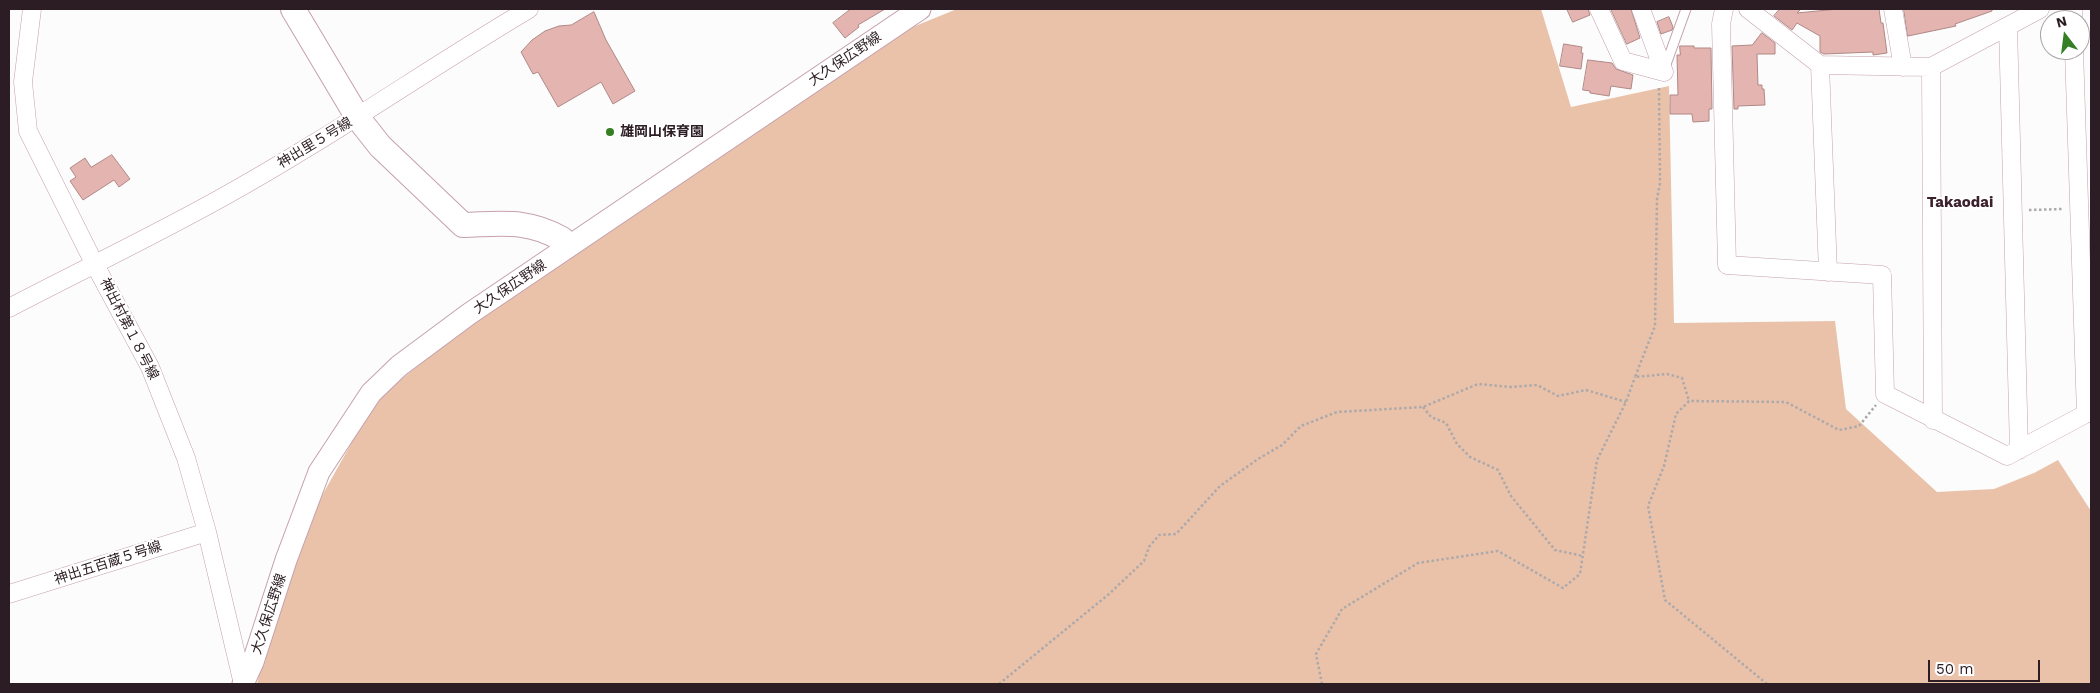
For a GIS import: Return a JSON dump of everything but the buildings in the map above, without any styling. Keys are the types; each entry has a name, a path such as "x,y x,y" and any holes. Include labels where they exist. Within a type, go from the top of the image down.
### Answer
{"main road":[{"path":"293,9 358,118 380,146 463,225 519,224 544,229 568,241"}],"street":[{"name":"神出村第１８号線","path":"32,9 16,82 28,130 94,263 150,367 186,458 207,532 243,684"},
{"name":"神出里５号線","path":"9,308 223,197 358,118 447,58 528,9"},
{"name":"大久保広野線","path":"243,684 253,662 286,560 319,472 371,393 399,366 568,241 920,9"},
{"path":"1599,9 1623,61 1664,72"},
{"path":"1640,9 1664,72"},
{"path":"1724,9 1721,24 1727,265 1882,275 1885,394 2007,456 2089,413 2074,60"},
{"path":"1748,9 1820,65 1903,67 1931,67 2040,9"},
{"path":"1893,9 1903,67"},
{"path":"2008,26 2019,450"},
{"path":"1820,65 1828,272"},
{"path":"1931,67 1933,420"},
{"name":"神出五百蔵５号線","path":"9,594 207,532"}],"lane":[{"path":"1664,72 1686,9"}],"path":[{"path":"1322,684 1316,654 1342,609 1418,563 1498,551 1563,588 1580,574 1597,460 1626,402 1655,326 1657,199 1660,183 1659,90 1664,72"},
{"path":"2012,210 2080,209"},
{"path":"1635,377 1668,374 1682,378 1690,401"},
{"path":"999,684 1109,594 1144,562 1149,547 1158,535 1176,534 1220,486 1258,459 1282,445 1301,426 1337,412 1423,407 1478,384 1511,387 1537,385 1558,396 1586,390 1626,402"},
{"path":"1767,684 1665,600 1648,506 1664,466 1676,414 1690,401 1786,402 1838,430 1859,426 1885,394"},
{"path":"1423,407 1431,417 1446,423 1457,444 1470,456 1498,470 1511,496 1555,550 1583,556"}],"shaded area":[{"path":"957,9 1541,9 1571,107 1669,86 1674,323 1835,321 1846,409 1937,492 1994,489 2034,473 2058,460 2091,511 2091,684 257,684 286,560 375,401 472,321 898,33"}],"place":[{"name":"雄岡山保育園","path":"610,132"}],"district":[{"name":"Takaodai","path":"1960,203"}]}
